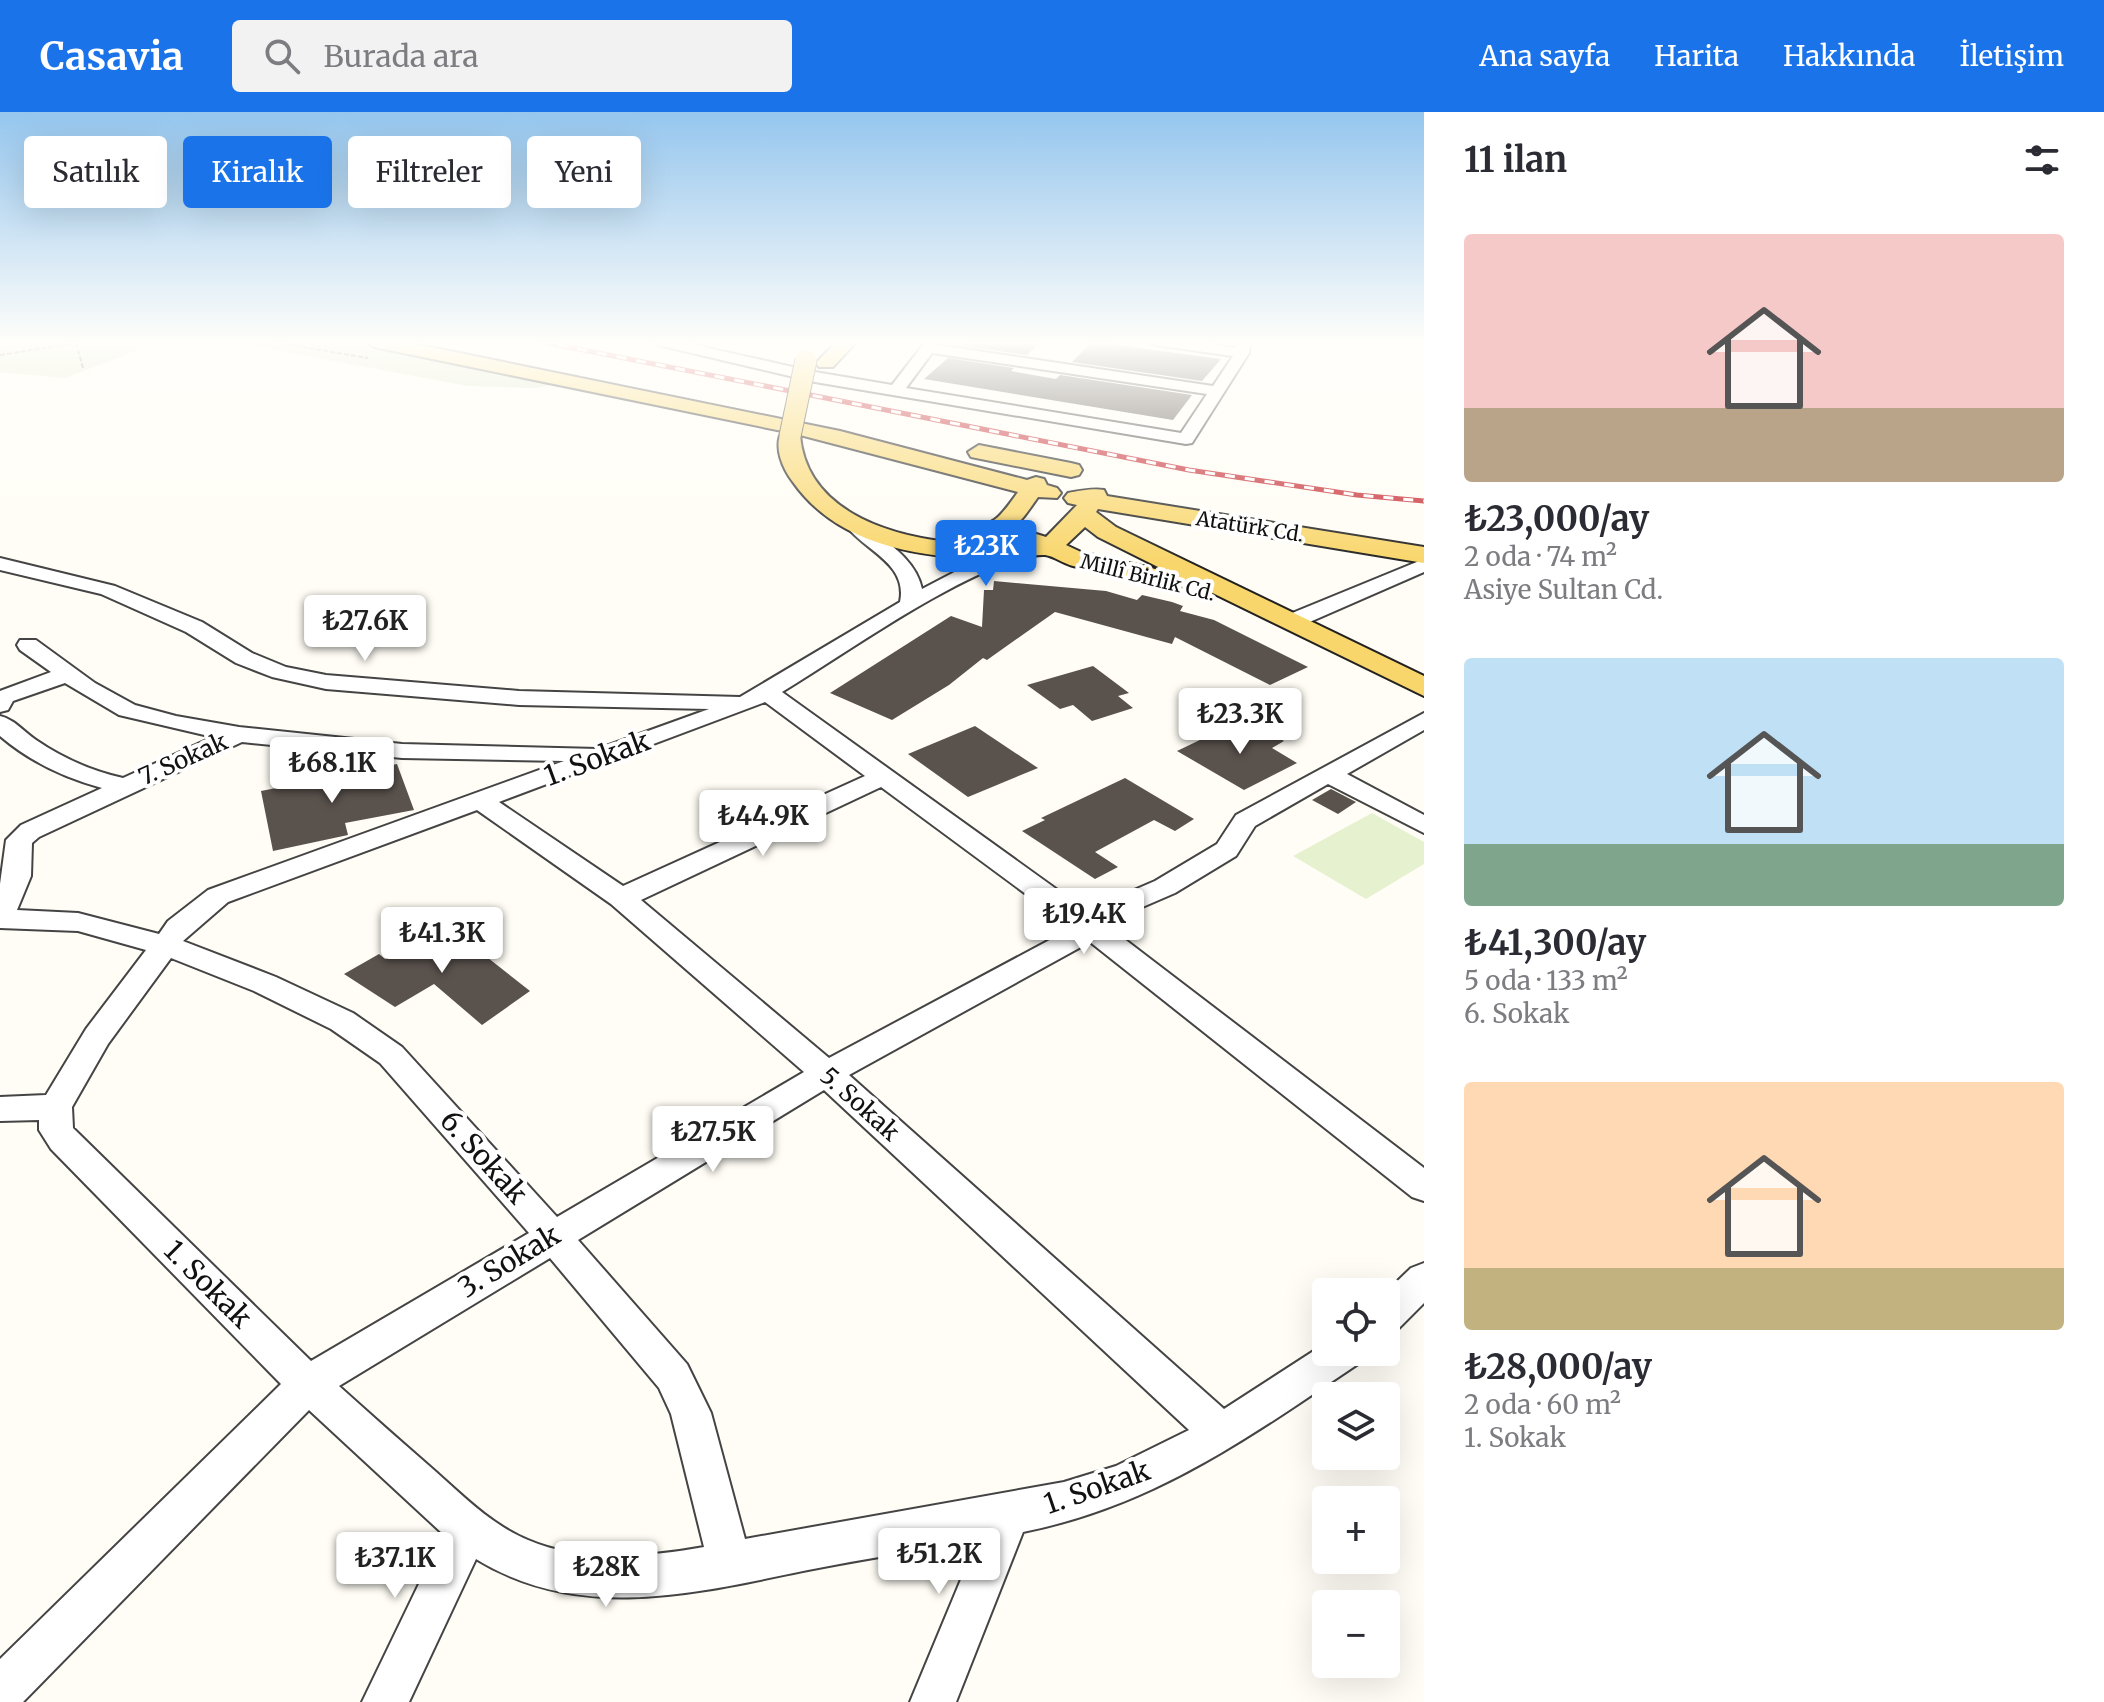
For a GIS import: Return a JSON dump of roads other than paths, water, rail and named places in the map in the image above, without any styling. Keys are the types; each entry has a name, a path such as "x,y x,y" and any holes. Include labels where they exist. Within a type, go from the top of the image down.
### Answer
{"main road":[{"path":"734,415 840,437 1039,489"},
{"name":"Atatürk Cd.","path":"759,415 1089,490 1424,555"},
{"path":"805,415 793,464 803,482 830,509 856,527 907,544 1033,549 1066,534 1089,490 1041,474 1036,477 1039,489"},
{"path":"801,436 811,415"},
{"path":"801,436 824,474 873,515 891,526 916,534 981,546"},
{"path":"955,467 1012,500 1033,549"},
{"name":"Atatürk Cd.","path":"1152,487 1424,541"},
{"path":"981,546 1017,514 1039,489"},
{"name":"Millî Birlik Cd.","path":"1089,490 1107,532 1252,606 1424,687"},
{"name":"Millî Birlik Cd.","path":"1033,549 1196,587 1252,606"}],"street":[{"path":"1042,415 1186,439 1201,415"},
{"path":"856,527 907,574 913,590 910,606"},
{"name":"1. Sokak","path":"981,546 935,590 759,698 218,896 192,915 165,945 97,1037 56,1107 56,1130 308,1384 468,1528 495,1550 523,1563 556,1572 638,1577 730,1565 1009,1515 1121,1485 1220,1432 1322,1366"},
{"path":"0,564 108,590 194,627 244,658 280,672 326,682 519,698 759,698 885,776 1091,928 1424,1187"},
{"path":"1288,623 1424,565"},
{"path":"1403,576 1424,585"},
{"name":"7. Sokak","path":"28,645 87,688 127,710 174,723 239,734 402,751 606,755"},
{"path":"0,705 4,697 68,674"},
{"name":"3. Sokak","path":"0,1692 308,1384 827,1073 1071,942 1121,906 1165,887 1227,850 1245,821 1424,720"},
{"name":"7. Sokak","path":"0,723 30,746 82,777 123,786 239,734"},
{"path":"1328,774 1424,825"},
{"path":"621,898 885,776"},
{"path":"0,918 17,876 19,840 30,831 123,786"},
{"name":"5. Sokak","path":"479,800 621,898 827,1073 1220,1432"},
{"name":"6. Sokak","path":"0,918 78,922 165,945 265,984 342,1021 369,1038 417,1083 661,1361 683,1394 691,1413 730,1565"},
{"path":"0,1109 56,1107"},
{"path":"1400,1302 1424,1279"},
{"path":"933,1702 1009,1515"},
{"path":"385,1702 468,1528"}],"railway":[{"path":"912,415 1189,470 1357,495 1424,501"}]}
